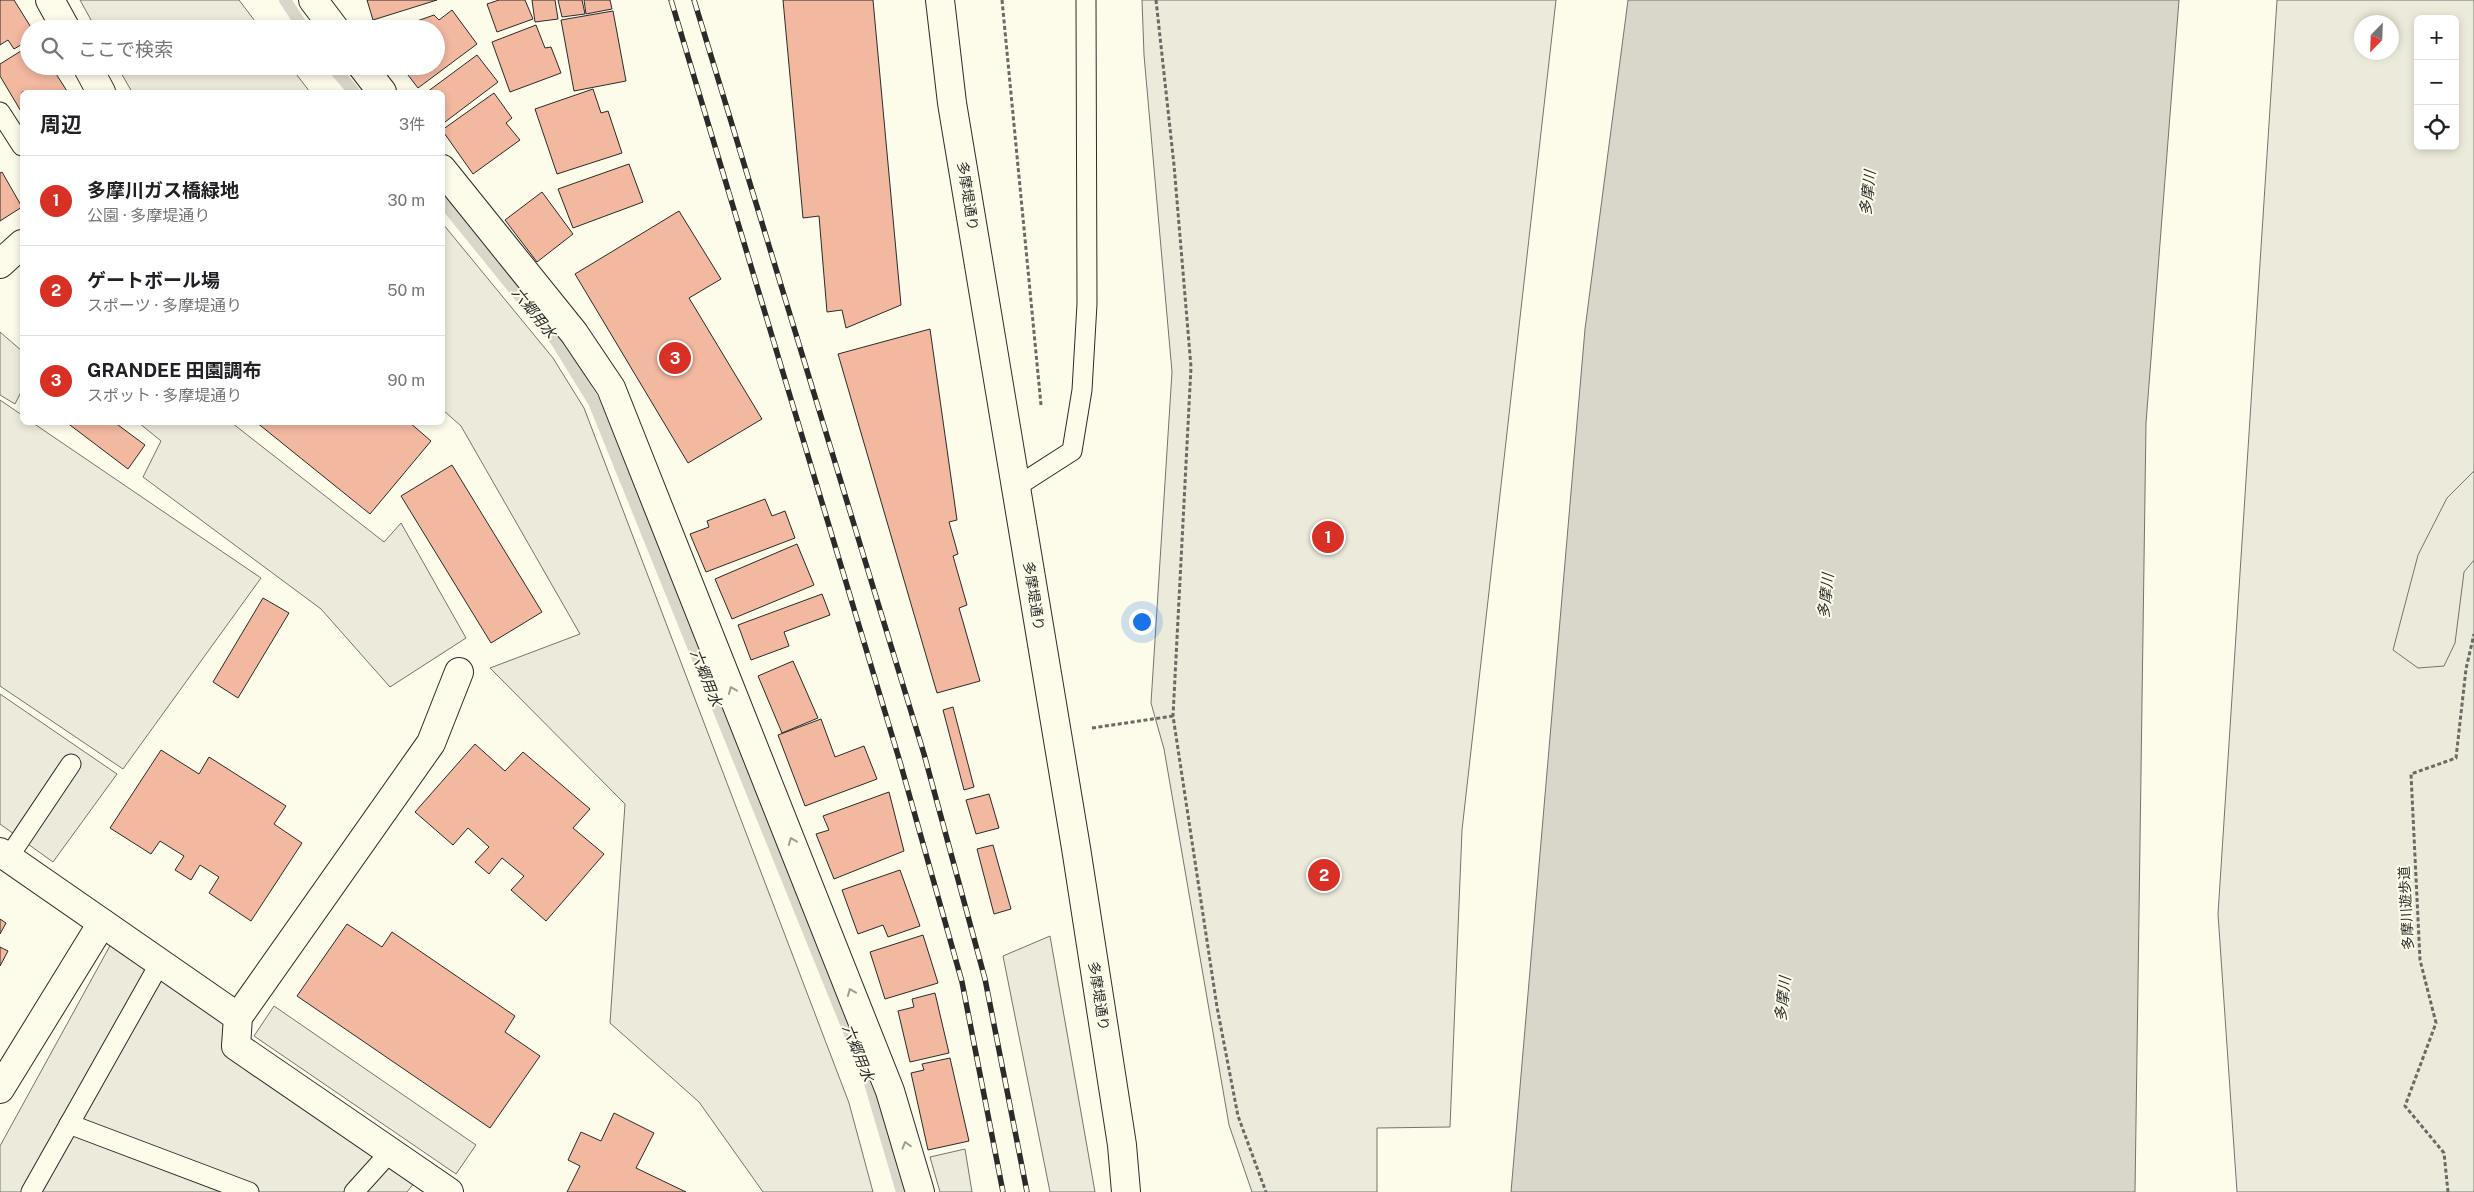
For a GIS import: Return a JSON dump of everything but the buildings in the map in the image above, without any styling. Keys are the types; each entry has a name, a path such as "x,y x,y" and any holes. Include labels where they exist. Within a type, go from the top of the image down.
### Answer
{"street":[{"path":"50,0 61,20"},
{"path":"313,0 327,20"},
{"name":"多摩堤通り","path":"940,0 952,103 1108,1056 1122,1146 1126,1192"},
{"path":"92,75 100,90"},
{"path":"369,75 380,90"},
{"path":"445,173 574,333 611,388 890,1091 920,1192"},
{"path":"0,264 20,246"},
{"path":"449,1192 236,1046 238,1018 431,743 459,672"},
{"path":"4,855 238,1018"},
{"path":"0,1089 102,923"}],"lane":[{"path":"1016,487 1072,451 1082,390 1087,304 1086,0"},
{"path":"0,112 20,143"},
{"path":"4,855 71,764"},
{"path":"31,1192 160,962"},
{"path":"69,1124 249,1192"},
{"path":"354,1192 391,1151"}],"path":[{"path":"1002,0 1041,407"},
{"path":"1156,0 1174,165 1191,367 1173,716 1217,1007 1238,1116 1266,1192"},
{"name":"多摩川遊歩道","path":"2448,1192 2444,1153 2405,1106 2436,1023 2420,960 2410,774 2456,758 2466,669 2474,634"},
{"path":"1090,728 1173,716"}],"shaded area":[{"path":"80,0 239,0 254,20 91,20"},
{"path":"1142,0 1556,0 1462,830 1450,1127 1377,1128 1377,1192 1252,1192 1229,1125 1164,749 1151,703 1172,372 1144,55"},
{"path":"2277,0 2474,0 2474,1192 2237,1192 2218,914"},
{"path":"122,75 297,75 308,90 131,90"},
{"path":"445,226 553,358 584,408 849,1103 873,1192 763,1192 699,1102 610,1023 625,804 490,668 580,634 461,426 445,412"},
{"path":"0,332 20,349 20,394 15,404 0,395"},
{"path":"0,400 20,414 20,425 36,425 261,578 123,769 0,686"},
{"path":"141,425 235,425 384,542 401,523 466,638 390,687 321,609 143,477 161,441"},
{"path":"2474,471 2474,560 2464,572 2455,643 2444,666 2418,668 2393,650 2418,555 2447,498"},
{"path":"0,694 117,774 53,862 0,824"},
{"path":"117,933 238,1017 236,1047 422,1173 407,1192 0,1192 0,1146"},
{"path":"1050,936 1095,1192 1050,1192 1003,956"},
{"path":"274,1006 476,1145 456,1174 254,1036"},
{"path":"965,1149 972,1192 940,1192 930,1157"}],"water":[{"name":"多摩川","path":"1628,0 2179,0 2146,423 2135,1192 1511,1192 1585,329"}],"waterway":[{"name":"六郷用水","path":"285,0 298,20"},
{"name":"六郷用水","path":"340,75 352,90"},
{"name":"六郷用水","path":"445,204 557,342 594,402 870,1083 902,1192"}],"railway":[{"path":"671,0 900,762 962,982 1003,1192"},
{"path":"694,0 924,754 985,979 1027,1192"}],"place":[{"name":"GRANDEE 田園調布","path":"675,358"},
{"name":"多摩川ガス橋緑地","path":"1328,537"},
{"name":"ゲートボール場","path":"1324,875"}]}
